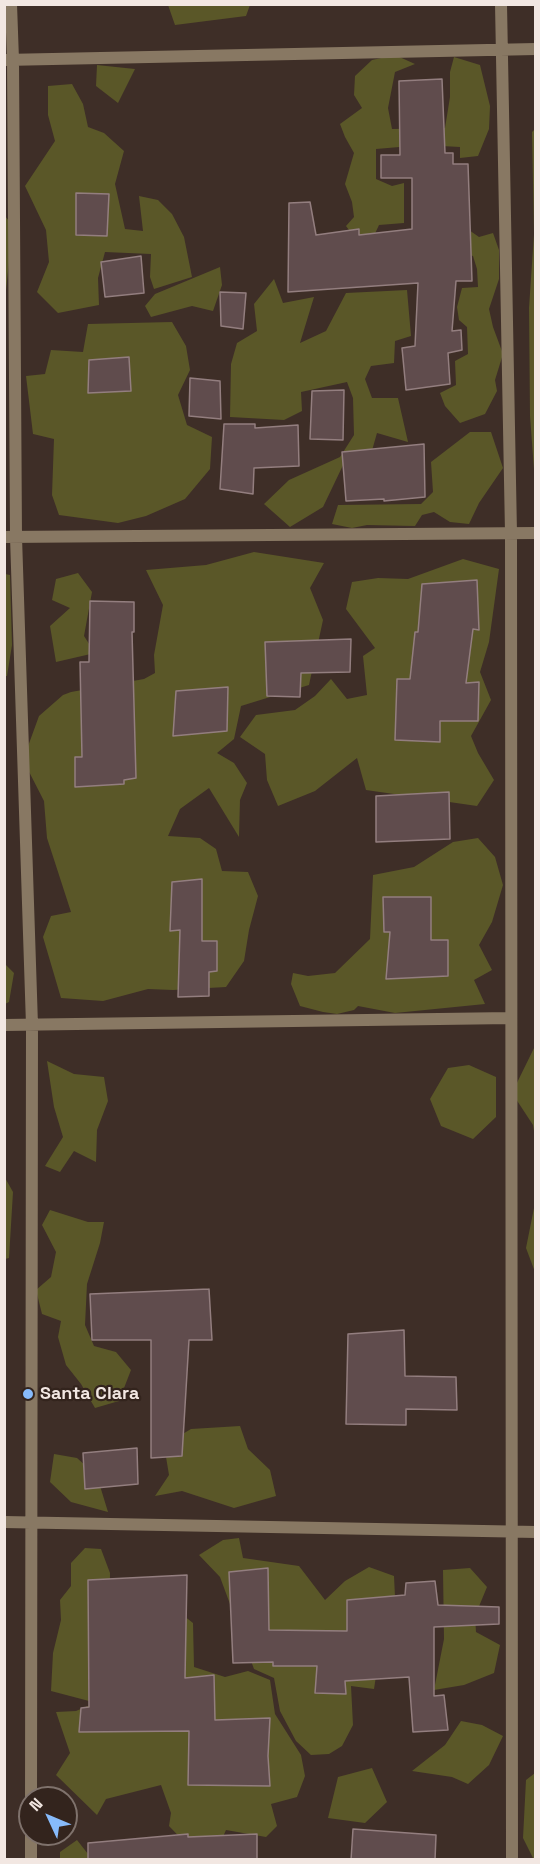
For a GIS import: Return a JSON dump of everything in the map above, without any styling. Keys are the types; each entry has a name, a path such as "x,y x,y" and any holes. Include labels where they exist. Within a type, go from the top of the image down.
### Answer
{"street":[{"path":"11,4 9,60 10,537 32,1025 31,1786"},
{"path":"501,4 511,533 512,1860"},
{"path":"9,60 536,49"},
{"path":"10,537 536,533"},
{"path":"4,1025 512,1018"},
{"path":"4,1522 536,1532"}],"shaded area":[{"path":"168,4 250,5 246,16 175,25"},
{"path":"395,55 415,64 395,72 388,108 392,129 445,128 450,97 450,72 454,57 480,65 490,106 489,129 478,156 460,158 460,147 423,145 376,149 376,179 392,186 404,183 404,223 379,225 366,253 346,226 354,217 352,202 345,184 354,153 340,124 362,108 354,95 355,76 372,60"},
{"path":"97,65 135,69 118,103 96,86"},
{"path":"72,84 83,104 88,127 104,133 124,151 115,184 125,229 143,231 139,196 158,200 172,214 184,237 192,277 154,289 150,277 151,254 105,252 98,278 99,305 58,313 37,292 49,262 46,230 25,186 55,141 48,115 48,86"},
{"path":"535,129 535,483 530,416 529,308 534,234 532,132"},
{"path":"5,216 9,221 9,262 5,300"},
{"path":"469,230 479,237 493,233 499,250 499,279 489,309 503,354 495,380 497,391 485,414 460,423 445,406 440,393 456,385 455,361 468,354 467,327 459,320 457,307 462,288 478,287 477,269 473,256 463,253"},
{"path":"220,267 222,285 213,311 192,306 151,317 145,306 155,294"},
{"path":"274,279 283,303 314,297 300,343 326,331 346,293 407,290 411,336 395,341 394,363 371,366 365,379 372,398 398,398 408,442 377,433 369,461 345,461 323,507 290,527 264,504 289,480 340,457 354,435 353,398 347,382 301,392 302,411 284,420 230,417 231,364 237,343 257,331 254,304"},
{"path":"172,322 186,346 190,370 178,395 187,425 212,437 210,469 185,499 146,516 118,523 59,515 52,495 54,439 33,434 26,376 45,374 51,350 83,352 88,324"},
{"path":"470,432 491,432 503,468 479,503 469,524 450,522 434,512 422,515 415,526 367,525 352,528 332,524 338,505 421,504 433,492 431,462"},
{"path":"254,552 324,563 310,588 323,620 309,685 241,706 234,739 217,753 234,763 247,783 240,800 239,837 209,788 180,809 168,836 200,838 216,849 222,871 248,872 258,896 244,961 226,987 148,989 103,1001 61,998 43,937 51,916 71,912 47,838 44,801 23,760 39,716 63,695 71,692 144,679 155,673 154,655 163,605 146,570 206,565"},
{"path":"463,559 499,569 489,642 480,672 491,700 471,736 494,780 477,806 366,790 357,758 315,791 278,806 267,780 265,754 240,737 256,715 295,710 315,696 331,679 347,699 367,695 363,656 375,648 346,609 352,582 378,578 408,579"},
{"path":"78,573 92,592 84,636 95,653 56,662 50,626 70,608 52,600 56,579"},
{"path":"5,574 10,575 12,645 7,676 5,676"},
{"path":"478,838 495,857 503,885 492,922 479,945 492,970 474,980 485,1004 395,1013 358,1006 354,1010 337,1014 300,1006 291,984 293,973 308,976 335,973 370,939 373,875 414,867 453,842"},
{"path":"4,963 14,973 9,1002 5,1004"},
{"path":"535,1046 535,1137 533,1125 512,1093"},
{"path":"47,1061 74,1074 104,1077 108,1101 97,1130 96,1162 74,1151 60,1172 45,1166 63,1137 54,1107"},
{"path":"469,1065 496,1077 496,1117 473,1139 441,1126 430,1099 448,1068"},
{"path":"4,1176 13,1192 9,1258 5,1259"},
{"path":"535,1203 536,1272 526,1248"},
{"path":"50,1210 88,1222 104,1222 87,1284 85,1325 94,1346 116,1352 131,1370 119,1401 95,1408 81,1384 66,1365 58,1337 61,1321 42,1314 36,1290 51,1277 56,1252 42,1225"},
{"path":"240,1426 248,1449 270,1470 276,1496 234,1508 182,1491 155,1496 169,1475 164,1445 191,1429"},
{"path":"54,1454 77,1458 97,1476 108,1512 71,1502 50,1482"},
{"path":"239,1538 243,1558 299,1566 325,1600 345,1581 369,1567 394,1576 395,1597 379,1657 374,1689 351,1686 353,1725 342,1746 329,1754 311,1755 296,1741 280,1711 274,1678 254,1669 220,1577 199,1555 223,1540"},
{"path":"85,1548 101,1549 110,1573 109,1694 89,1701 51,1691 53,1653 61,1620 60,1600 71,1586 71,1563"},
{"path":"470,1568 487,1587 475,1616 476,1632 500,1645 494,1673 464,1685 434,1690 444,1639 443,1570"},
{"path":"174,1608 193,1623 194,1667 225,1677 248,1671 270,1680 275,1714 301,1755 305,1776 297,1797 271,1804 277,1826 266,1837 226,1830 213,1859 195,1853 169,1826 171,1813 161,1785 106,1799 97,1815 78,1796 78,1786 67,1786 56,1775 70,1753 56,1712 76,1711 114,1695"},
{"path":"461,1721 482,1725 503,1736 489,1765 468,1784 452,1777 412,1771 445,1745"},
{"path":"372,1768 387,1802 365,1823 328,1818 338,1777"},
{"path":"535,1773 536,1859 534,1860 523,1838 526,1780"},
{"path":"78,1841 92,1859 60,1860 60,1852 68,1846 78,1846"}],"building":[{"path":"442,79 445,153 453,153 453,164 468,164 472,281 456,281 452,331 461,330 462,350 448,353 450,384 406,390 402,348 415,346 418,283 288,292 289,203 310,202 316,235 359,229 359,235 412,229 412,178 381,178 381,155 400,155 399,81"},
{"path":"76,193 109,194 107,236 76,235"},
{"path":"141,256 144,293 105,297 101,262"},
{"path":"220,292 246,293 243,329 221,326"},
{"path":"129,357 131,391 88,393 89,360"},
{"path":"190,378 220,381 221,419 189,416"},
{"path":"344,390 343,440 310,439 312,391"},
{"path":"224,424 255,424 255,428 298,425 299,466 254,468 253,494 220,489"},
{"path":"424,444 425,497 384,501 384,499 346,501 342,452"},
{"path":"477,580 479,630 473,629 466,683 479,682 478,721 440,721 440,742 395,740 397,679 410,679 415,632 418,632 422,584"},
{"path":"90,601 134,602 134,632 132,632 136,778 124,780 124,784 75,787 75,757 82,757 80,662 89,662"},
{"path":"351,639 350,672 301,673 300,697 267,696 265,642"},
{"path":"228,687 227,731 173,736 176,691"},
{"path":"449,792 450,839 376,842 376,796"},
{"path":"202,879 202,941 217,941 217,971 209,972 209,996 178,997 180,930 170,931 172,882"},
{"path":"383,897 431,897 431,940 448,940 448,976 386,979 390,932 384,932"},
{"path":"209,1289 212,1340 189,1340 182,1456 151,1458 151,1340 92,1340 90,1294"},
{"path":"404,1330 405,1376 456,1377 457,1410 406,1409 406,1425 346,1424 348,1334"},
{"path":"137,1448 138,1484 85,1489 83,1453"},
{"path":"268,1568 269,1630 347,1631 347,1600 405,1595 406,1583 435,1581 438,1605 499,1607 499,1624 434,1627 434,1696 444,1695 448,1730 413,1732 409,1677 345,1681 346,1694 315,1693 317,1666 273,1666 273,1662 233,1663 229,1572"},
{"path":"187,1575 185,1678 214,1675 215,1720 270,1718 268,1756 270,1786 188,1785 189,1731 79,1732 81,1708 89,1707 88,1580"},
{"path":"353,1829 436,1835 435,1860 351,1860"},
{"path":"188,1834 188,1837 257,1834 257,1860 88,1860 88,1843"}],"place":[{"name":"Santa Clara","path":"28,1394"}]}
